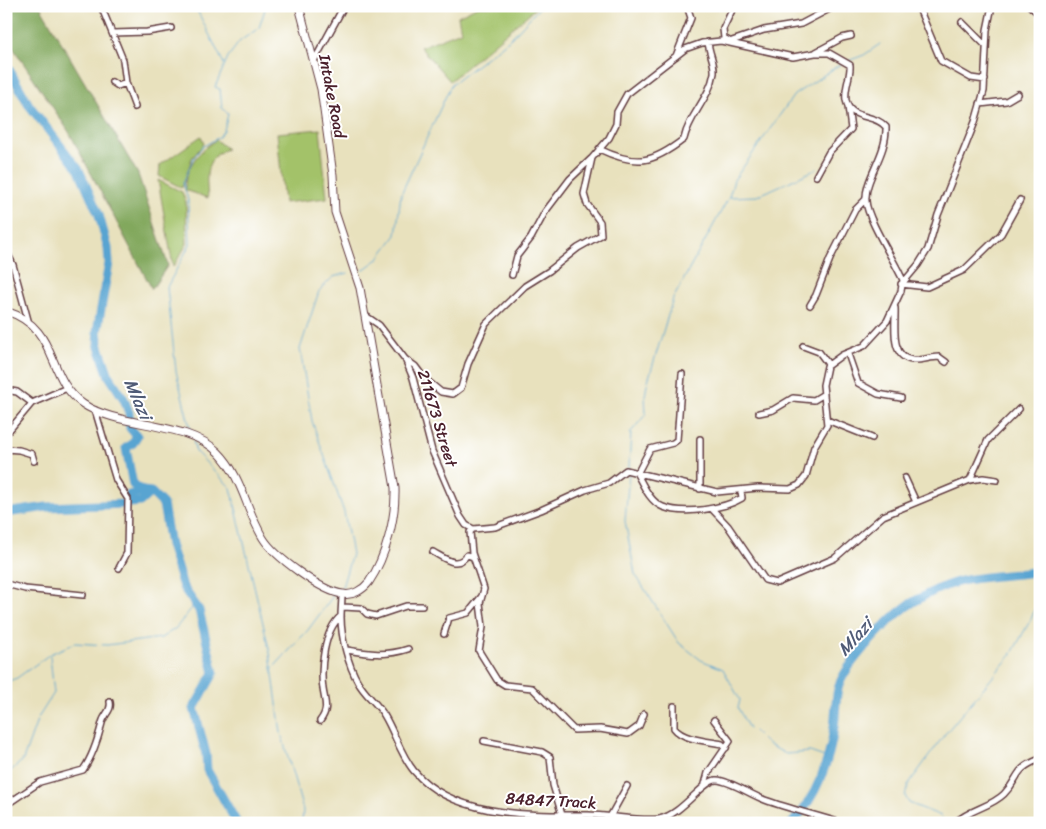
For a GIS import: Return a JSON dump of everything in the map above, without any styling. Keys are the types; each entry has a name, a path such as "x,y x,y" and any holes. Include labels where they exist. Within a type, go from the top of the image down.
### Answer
{"street":[{"path":"101,6 123,60 126,83 135,107"},
{"name":"Intake Road","path":"299,6 314,62 326,126 337,220 360,288 366,316 396,500 389,533 374,573 364,588 348,595 342,594"},
{"path":"314,62 344,6"},
{"path":"676,56 690,22 687,6"},
{"path":"729,42 724,38 723,29 734,6"},
{"path":"729,42 768,29 801,24 824,9 835,6"},
{"path":"918,6 941,61 971,78 985,80"},
{"path":"901,284 918,265 928,249 938,215 980,104 985,80 986,32 992,6"},
{"path":"1030,6 1040,16"},
{"path":"962,22 986,46"},
{"path":"113,33 147,32 171,28"},
{"path":"975,36 986,32"},
{"path":"815,53 842,38 850,36"},
{"path":"599,149 623,158 649,160 684,138 687,126 709,91 713,77 714,67 708,42"},
{"path":"512,275 518,256 531,238 545,212 570,179 609,138 616,124 621,102 627,94 693,45 708,42 729,42 793,57 815,53 834,55 850,65 846,93 851,129 829,152 816,176"},
{"path":"112,82 118,86 126,83"},
{"path":"980,104 1006,101 1018,94"},
{"path":"810,305 816,295 830,259 855,210 865,200 869,184 884,146 886,127 878,121 858,115 848,106"},
{"path":"366,316 379,325 404,358 415,366 424,378 441,392 448,395 457,392 461,388 468,364 486,324 525,286 549,271 578,248 601,235 600,222 587,204 584,194 592,158"},
{"path":"644,714 639,726 628,734 600,729 574,730 535,690 501,683 480,655 478,648 483,627 482,596 484,589 469,542 470,532 473,529 486,530 516,520 585,490 609,483 623,471 717,492 758,488 790,489 799,485 806,476 814,448 826,428 824,374 828,364 871,340 887,321 903,280 865,200"},
{"path":"901,284 927,287 964,270 1001,234 1020,200"},
{"path":"6,250 13,265 28,320 43,337 68,388 81,402 103,413 206,443 231,467 264,539 272,549 320,586 342,594"},
{"path":"894,307 895,345 904,356 914,360 940,357 946,362"},
{"path":"6,311 28,320"},
{"path":"802,346 819,352 828,364"},
{"path":"848,354 858,383 878,394 901,398"},
{"name":"211673 Street","path":"404,358 413,378 432,451 460,516 466,525 473,529"},
{"path":"637,474 650,449 673,443 676,440 682,374"},
{"path":"6,434 32,403 68,388"},
{"path":"6,390 17,392 32,403"},
{"path":"759,413 773,410 793,398 814,400 824,394"},
{"path":"970,480 988,440 1019,409"},
{"path":"95,410 116,480 128,499 127,553 119,568"},
{"path":"827,420 872,438"},
{"path":"700,439 700,489"},
{"path":"6,449 32,454 34,461"},
{"path":"637,474 650,496 663,507 692,510 712,509 741,499 743,496 741,491"},
{"path":"905,478 916,502"},
{"path":"712,509 728,526 765,580 773,583 838,556 883,516 970,480 983,478 997,480"},
{"path":"433,552 456,563 460,562 467,555 473,557"},
{"path":"6,584 25,589 83,595"},
{"name":"84847 Track","path":"342,594 343,607 341,616 347,650 358,682 385,717 403,755 424,781 436,790 464,803 506,812 611,815 657,820 667,817 697,795 705,784 708,774 726,748"},
{"path":"444,634 449,618 468,613 482,596"},
{"path":"343,607 361,608 366,614 376,616 393,612 406,606 422,606"},
{"path":"320,721 327,711 323,689 326,648 331,628 341,616"},
{"path":"347,650 375,654 392,653 408,649"},
{"path":"6,805 40,782 52,777 80,772 86,766 98,741 103,720 111,708 110,702"},
{"path":"674,706 674,728 676,731 686,736 725,745 726,748 730,739 714,720"},
{"path":"484,741 542,752 550,757 553,784 562,815"},
{"path":"957,822 965,815 1003,795 1022,768 1040,759"},
{"path":"705,784 719,780 765,800 842,823"},
{"path":"611,815 627,786"}],"green space":[{"path":"6,6 40,6 138,174 168,265 152,289 69,132 6,37"},
{"path":"478,6 538,6 450,81 420,47 461,31 458,16"},
{"path":"320,129 327,198 284,203 277,133"},
{"path":"201,136 204,144 192,158 182,188 159,176 160,165"},
{"path":"216,140 227,149 214,157 210,163 207,175 208,198 185,190 187,175 194,161 204,149"},
{"path":"158,180 182,192 186,202 187,244 173,267"}],"waterway":[{"path":"195,6 224,64"},
{"path":"191,432 176,371 167,287 190,244 188,200 183,183 193,159 202,147 219,137 224,130 228,114 222,108 220,89 215,87 228,57 240,41 259,28 266,6"},
{"path":"363,270 378,259 396,235 401,194 451,85 510,39 541,6"},
{"path":"848,61 864,55 880,44"},
{"path":"629,467 631,432 646,414 645,396 647,384 673,299 729,197 734,180 794,95 842,63"},
{"name":"Mlazi","path":"6,64 29,105 79,170 99,215 108,248 109,263 97,332 99,347 109,376 124,399 129,413 130,428 137,436 133,443 126,448 133,485 143,491 151,492 163,504 170,545 183,587 199,610 214,673 194,708 206,754 207,770 237,823"},
{"path":"729,197 757,196 817,169"},
{"path":"339,589 342,587 352,554 344,512 312,421 300,349 319,291 333,277 348,273"},
{"path":"193,441 196,452 231,488 270,653 281,733 303,810 302,823"},
{"path":"629,473 625,521 635,574 679,643 701,660 723,669 740,700 738,708 749,729"},
{"path":"129,495 143,491"},
{"path":"130,503 140,502 151,492"},
{"path":"6,513 47,507 126,504"},
{"name":"Mlazi","path":"792,823 815,791 825,766 832,740 837,694 842,679 849,667 871,640 906,607 935,590 977,578 1040,571"},
{"path":"273,668 308,630 333,596"},
{"path":"944,823 941,816 909,803 905,796 908,785 945,734 1011,655 1031,619 1040,597"},
{"path":"6,682 17,678 50,654 75,643 107,645 161,638 176,628 195,604"},
{"path":"6,775 23,760 38,718 54,693 50,656"},
{"path":"754,731 767,744 786,754 810,752 827,758"},
{"path":"798,817 810,823"}]}
